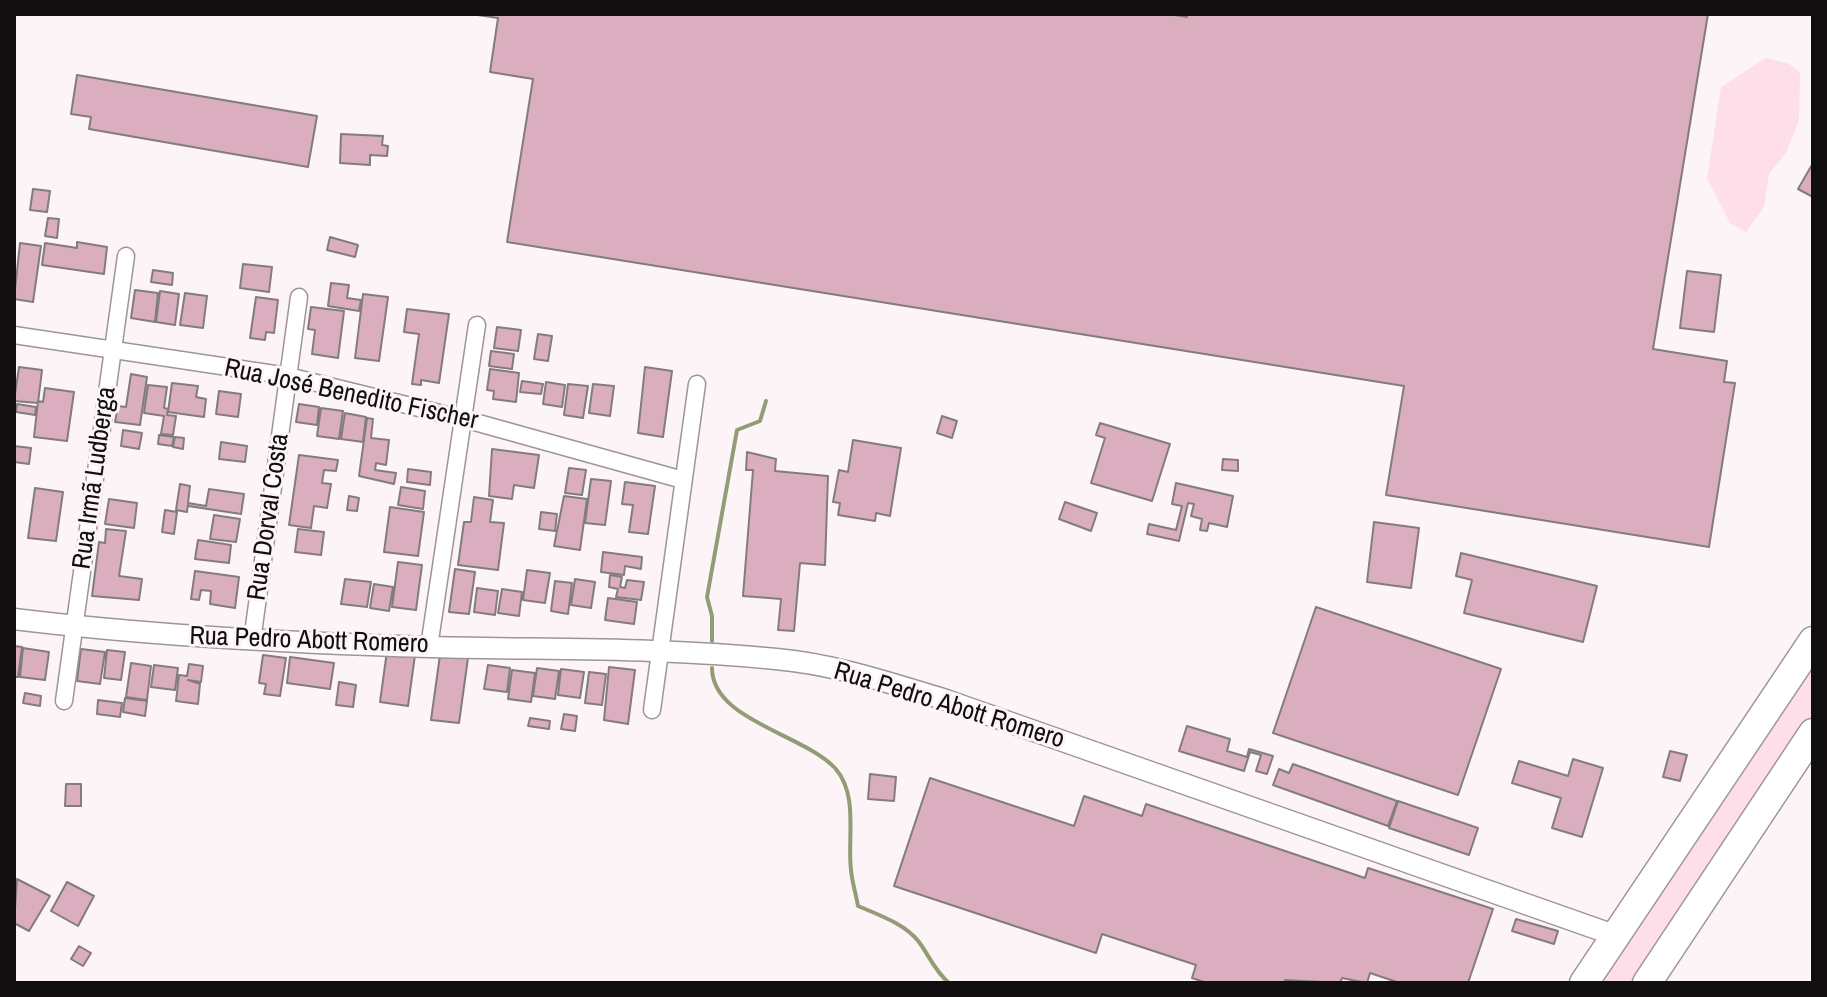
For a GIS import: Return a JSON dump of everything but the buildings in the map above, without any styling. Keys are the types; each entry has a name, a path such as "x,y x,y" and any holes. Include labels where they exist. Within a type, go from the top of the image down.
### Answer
{"highway":[{"path":"1584,983 1813,641"},
{"path":"1647,983 1813,733"},
{"path":"1663,983 1813,758"}],"street":[{"name":"Rua Irmã Ludberga","path":"64,701 126,256"},
{"name":"Rua Dorval Costa","path":"252,641 299,297"},
{"path":"429,647 477,325"},
{"name":"Rua José Benedito Fischer","path":"14,335 288,376 464,419 683,480"},
{"path":"652,710 697,384"},
{"name":"Rua Pedro Abott Romero","path":"14,619 252,641 661,651 778,659 852,672 906,688 1614,935"}],"shaded area":[{"path":"1766,58 1789,64 1800,72 1799,120 1786,153 1769,174 1764,207 1746,232 1730,223 1707,178 1721,87"},
{"path":"1813,655 1813,720 1637,983 1594,983"}],"waterway":[{"path":"712,641 712,616 707,597 737,430 760,421 766,401"},
{"path":"712,668 716,686 742,714 821,756 835,768 850,804 850,858 858,906 907,930 949,983"}]}
